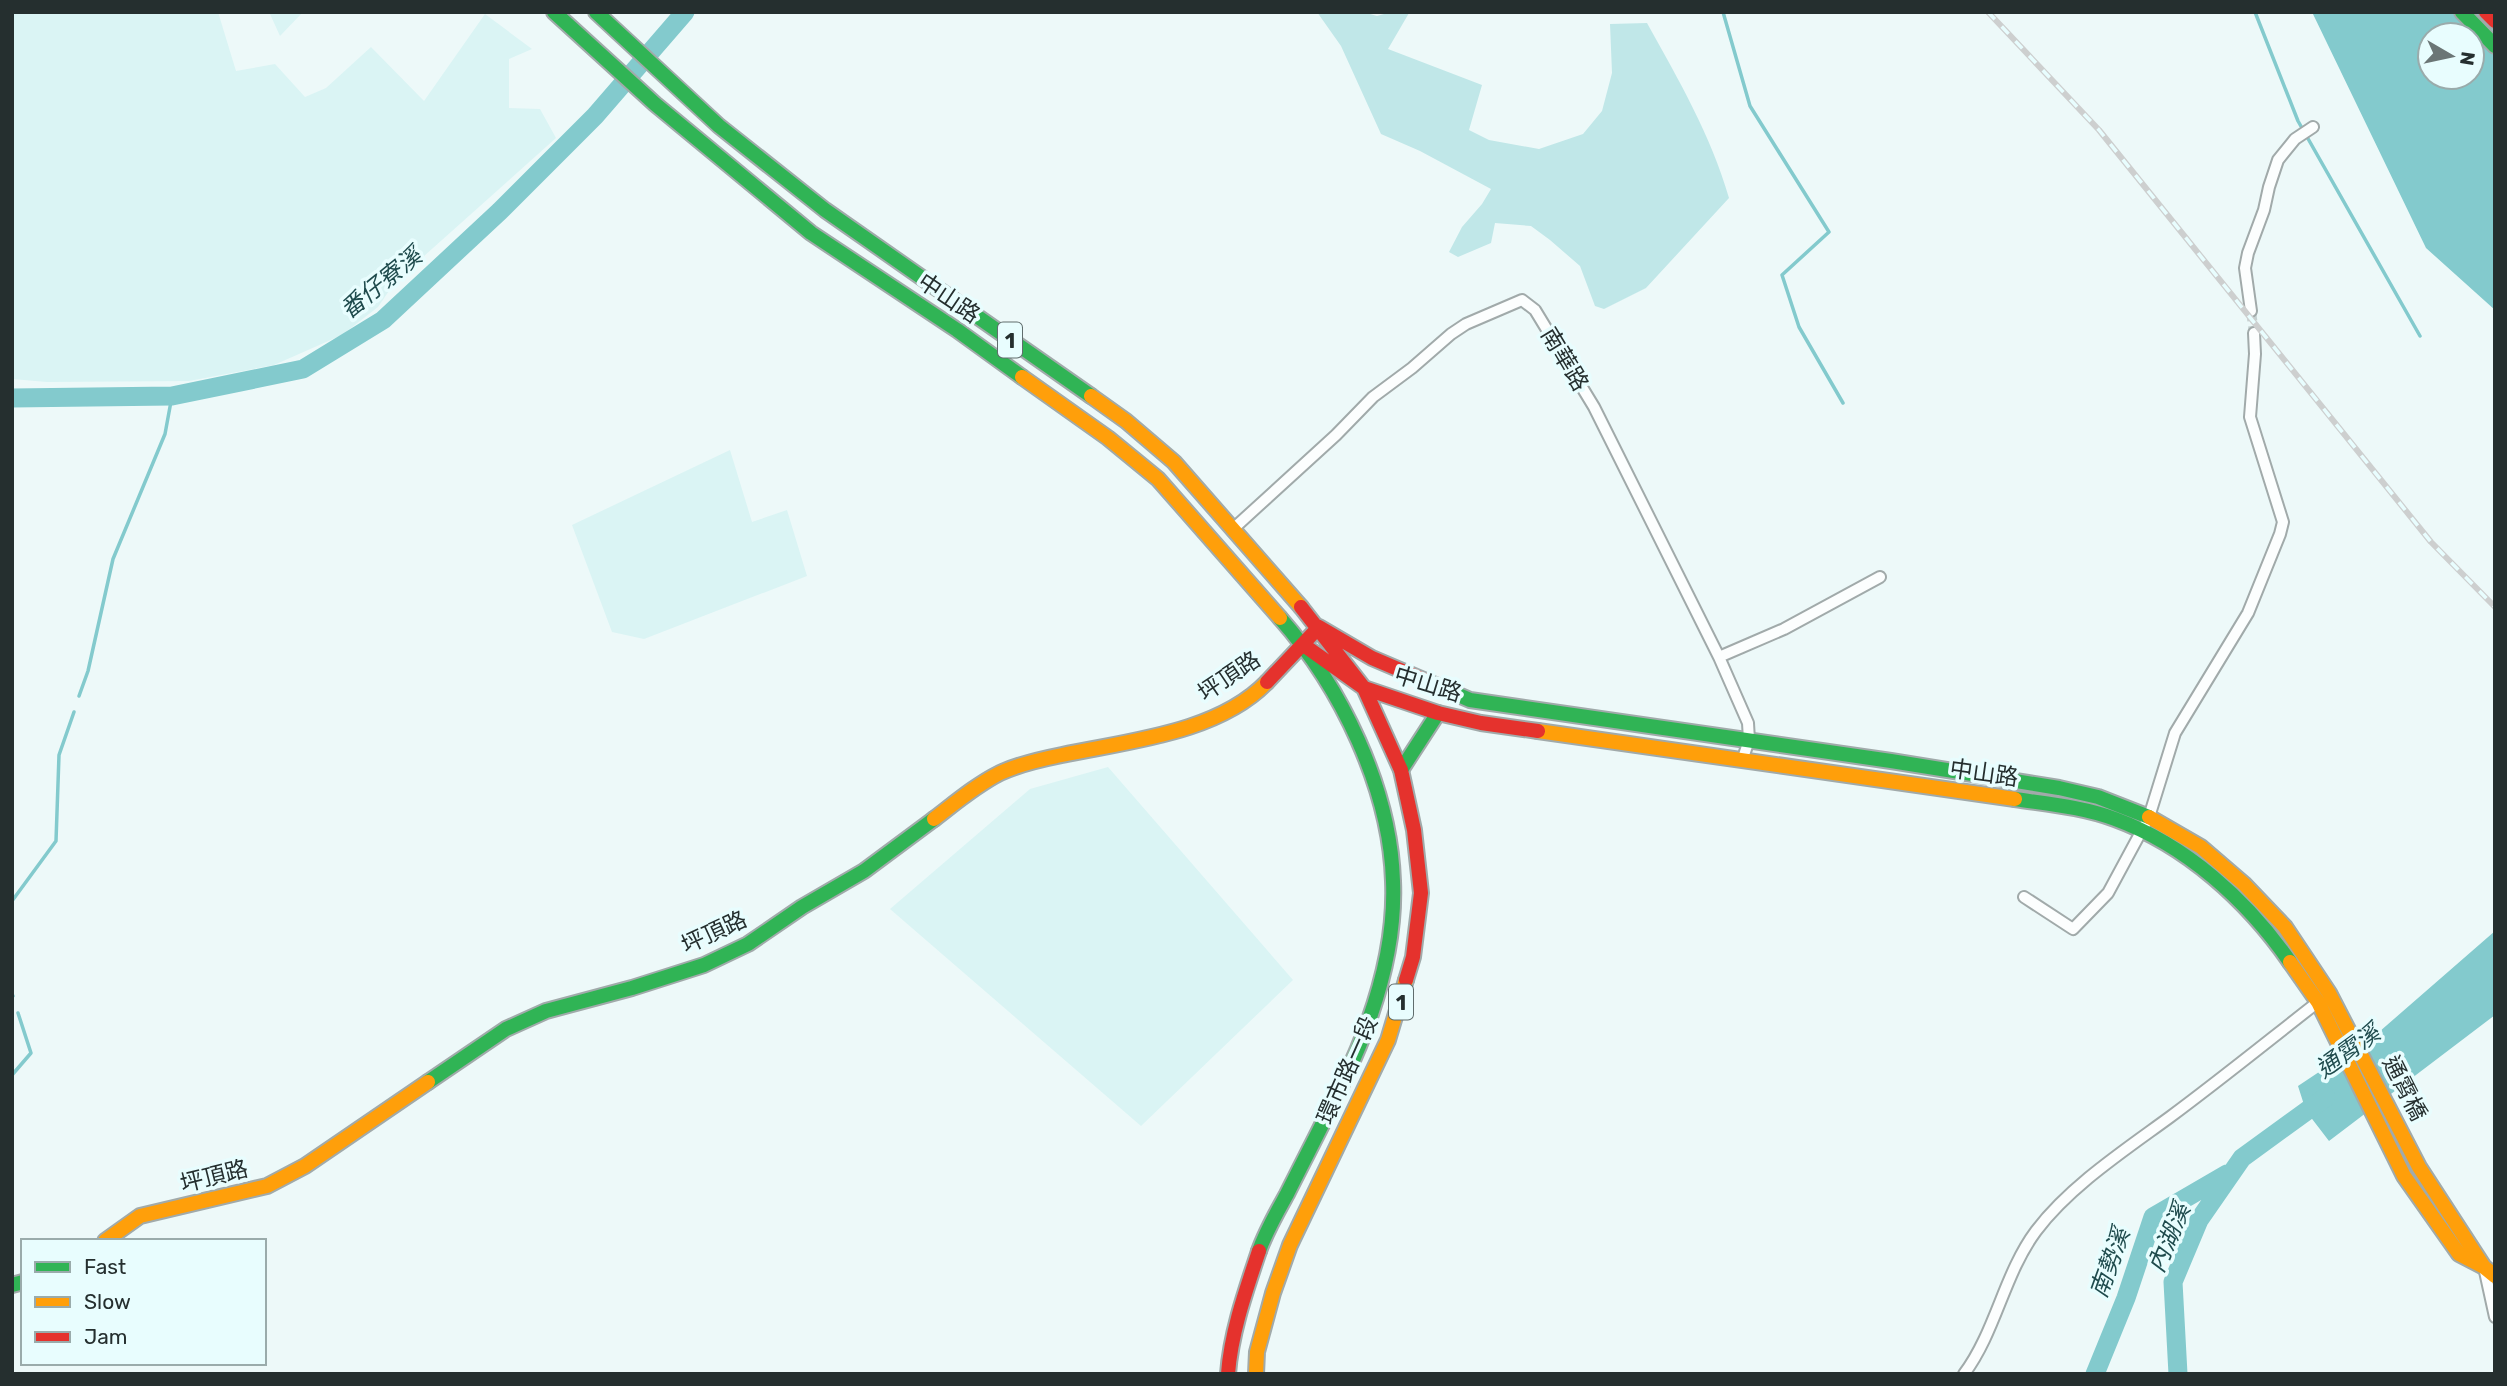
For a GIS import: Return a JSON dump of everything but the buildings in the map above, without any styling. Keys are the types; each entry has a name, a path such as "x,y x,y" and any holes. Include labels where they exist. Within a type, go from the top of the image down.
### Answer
{"main road":[{"name":"中山路","path":"554,12 655,104 811,233 968,338 1108,438 1158,479 1304,645 1364,688 1438,713 1481,723 2062,806 2113,818 2141,830 2187,856 2232,894 2267,929 2324,998"},
{"name":"中山路","path":"596,12 719,126 825,210 1126,421 1174,462 1319,627 1372,658 1470,700 1749,740 2059,788 2098,797 2149,817 2201,847 2244,884 2285,927 2324,998"},
{"path":"2462,12 2495,46"},
{"path":"2486,12 2495,21"},
{"name":"坪頂路","path":"108,1239 141,1216 267,1186 305,1166 506,1029 547,1011 704,965 748,944 864,871 967,794 1000,773 1039,760 1177,730 1222,715 1263,686 1319,627"},
{"name":"環市路一段","path":"1256,1374 1257,1352 1290,1245 1388,1040 1413,957 1421,893 1414,830 1401,770 1364,688 1319,627"},
{"name":"環市路一段","path":"1228,1374 1228,1360 1244,1295 1262,1243 1345,1078 1373,1007 1385,966 1391,926 1393,880 1381,800 1354,729 1304,645"},
{"path":"1401,770 1438,713"},
{"name":"通霄橋","path":"2324,998 2419,1167 2489,1272"},
{"name":"通霄橋","path":"2324,998 2404,1176 2459,1254 2489,1272"}],"street":[{"path":"2251,311 2245,268 2278,160 2295,139 2313,127"},
{"name":"南華路","path":"1233,529 1336,435 1373,397 1451,334 1466,324 1522,300 1535,310 1594,407 1719,657 1748,723 1749,740"},
{"path":"2024,897 2073,929 2108,893 2149,817 2175,733 2248,613 2283,522 2250,417 2254,333"},
{"path":"1719,657 1784,629 1880,577"},
{"path":"1742,761 1749,740"},
{"path":"1964,1374 1985,1338 2023,1252 2054,1210 2123,1151 2324,998"},
{"path":"2489,1272 2495,1317"}],"shaded area":[{"path":"12,12 218,12 236,71 275,64 305,97 326,88 371,47 424,101 485,14 532,49 509,59 509,108 540,109 556,138 395,282 378,307 342,335 274,365 189,381 47,382 12,379"},
{"path":"271,12 303,12 280,36"},
{"path":"1317,12 1363,12 1377,16 1391,12 1409,13 1388,49 1482,85 1469,130 1489,140 1539,149 1583,134 1602,111 1612,73 1610,24 1647,23 1703,130 1729,198 1646,288 1604,309 1595,306 1580,266 1531,226 1495,223 1491,243 1458,257 1449,252 1462,227 1491,189 1420,151 1381,134 1341,46"},
{"path":"730,450 752,522 787,510 807,576 644,639 612,632 572,525"},
{"path":"1108,767 1293,980 1141,1126 890,909 1030,789"}],"water":[{"path":"2312,12 2495,12 2495,310 2426,248"},
{"path":"2495,931 2495,1015 2329,1141 2306,1111 2298,1086 2379,1032"}],"waterway":[{"name":"番仔寮溪","path":"12,398 172,396 303,369 383,320 500,211 595,116 685,12"},
{"path":"1723,12 1750,106 1829,232 1782,275 1799,327 1843,403"},
{"path":"2255,12 2298,121 2420,336"},
{"path":"79,696 88,671 113,559 165,434 172,396"},
{"path":"12,901 56,841 59,755 74,712"},
{"path":"12,1075 31,1053 18,1013"},
{"name":"內湖溪","path":"2178,1374 2173,1282 2199,1220 2242,1158 2326,1097"},
{"name":"南勢溪","path":"2095,1374 2126,1298 2153,1217 2227,1174"}],"tunnel":[{"path":"2251,311 2254,333"}],"railway":[{"path":"1988,12 2099,130 2431,542 2495,607"}],"traffic: fast":[{"path":"554,12 655,104 811,233 957,330 1022,377"},
{"path":"596,12 719,126 825,210 1091,396"},
{"path":"2462,12 2495,46"},
{"path":"1259,1251 1355,1057 1380,983 1391,932 1393,907 1390,846 1372,775 1342,707 1323,675 1280,618"},
{"path":"1440,687 1470,700 2059,788 2098,797 2149,817"},
{"path":"1401,770 1438,713"},
{"path":"2015,799 2103,815 2141,830 2166,844 2190,859 2234,896 2290,962"},
{"path":"428,1082 506,1029 546,1011 704,965 748,944 802,907 864,871 934,819"},
{"path":"12,1285 21,1283"}],"traffic: slow":[{"path":"1022,377 1108,438 1158,479 1280,618"},
{"path":"1091,396 1126,421 1174,462 1301,607"},
{"path":"934,819 974,789 1007,770 1039,760 1143,739 1198,724 1224,713 1267,682"},
{"path":"1538,731 2015,799"},
{"path":"2149,817 2201,847 2244,884 2285,927 2329,993 2419,1167 2484,1267"},
{"path":"2290,962 2318,1002 2404,1176 2459,1254 2495,1276"},
{"path":"1256,1374 1257,1352 1290,1245 1388,1040 1406,980"},
{"path":"108,1239 140,1216 267,1186 305,1166 428,1082"}],"traffic: jam":[{"path":"2486,12 2495,21"},
{"path":"1301,607 1364,688 1401,770 1414,830 1421,893 1413,957 1406,980"},
{"path":"1267,682 1319,627 1372,658 1440,687"},
{"path":"1305,646 1364,688 1438,713 1481,723 1538,731"},
{"path":"1228,1374 1236,1327 1259,1251"}],"water label":[{"name":"通霄溪","path":"2348,1051"}]}
